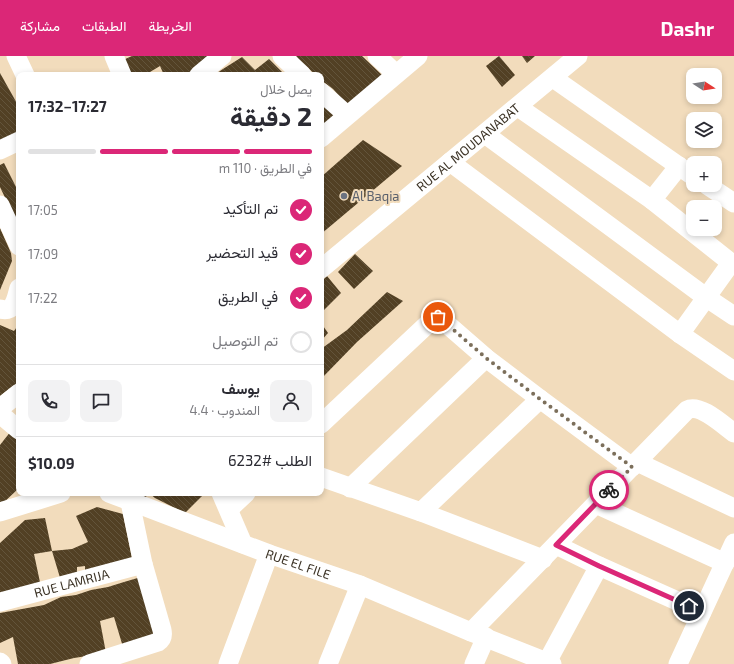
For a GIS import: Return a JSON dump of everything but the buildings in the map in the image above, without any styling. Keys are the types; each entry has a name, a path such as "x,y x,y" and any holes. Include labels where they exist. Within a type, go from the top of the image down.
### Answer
{"street":[{"path":"16,56 24,72"},
{"path":"114,56 121,72"},
{"path":"203,72 222,56"},
{"path":"282,56 299,72"},
{"path":"377,56 396,74"},
{"path":"324,135 418,56"},
{"name":"RUE AL MOUDANABAT","path":"324,267 578,56"},
{"path":"553,78 686,171 652,200"},
{"path":"324,95 347,115"},
{"path":"518,107 652,200 732,264 680,334"},
{"path":"484,134 707,298 734,316"},
{"path":"0,150 16,142"},
{"path":"450,162 680,334 734,371"},
{"path":"718,192 734,203"},
{"path":"0,205 16,240"},
{"path":"0,309 8,310 12,307 16,296"},
{"path":"324,421 433,319 440,318 486,358 540,399 635,464 734,508"},
{"path":"350,488 486,358"},
{"path":"0,408 16,395"},
{"path":"421,512 540,399"},
{"path":"474,664 479,634 556,545 687,410 690,408 695,408 705,411 734,433"},
{"path":"0,414 16,427"},
{"path":"324,478 421,512 543,559"},
{"path":"0,512 51,496"},
{"name":"RUE EL FILE","path":"116,496 269,554 360,585 550,663"},
{"path":"238,496 225,501 243,544"},
{"path":"89,664 158,642 162,637 162,630 143,564 130,502"},
{"path":"596,504 725,563"},
{"path":"678,664 734,543"},
{"path":"556,545 702,612"},
{"path":"228,664 269,554"},
{"name":"RUE LAMRIJA","path":"0,602 143,564"},
{"path":"550,663 599,566"},
{"path":"328,664 360,585"}],"way so far":[{"path":"438,317 486,358 632,467 609,490"}],"place":[{"name":"Al Baqia","path":"344,196"}],"route":[{"path":"609,490 556,545 689,606"}]}
